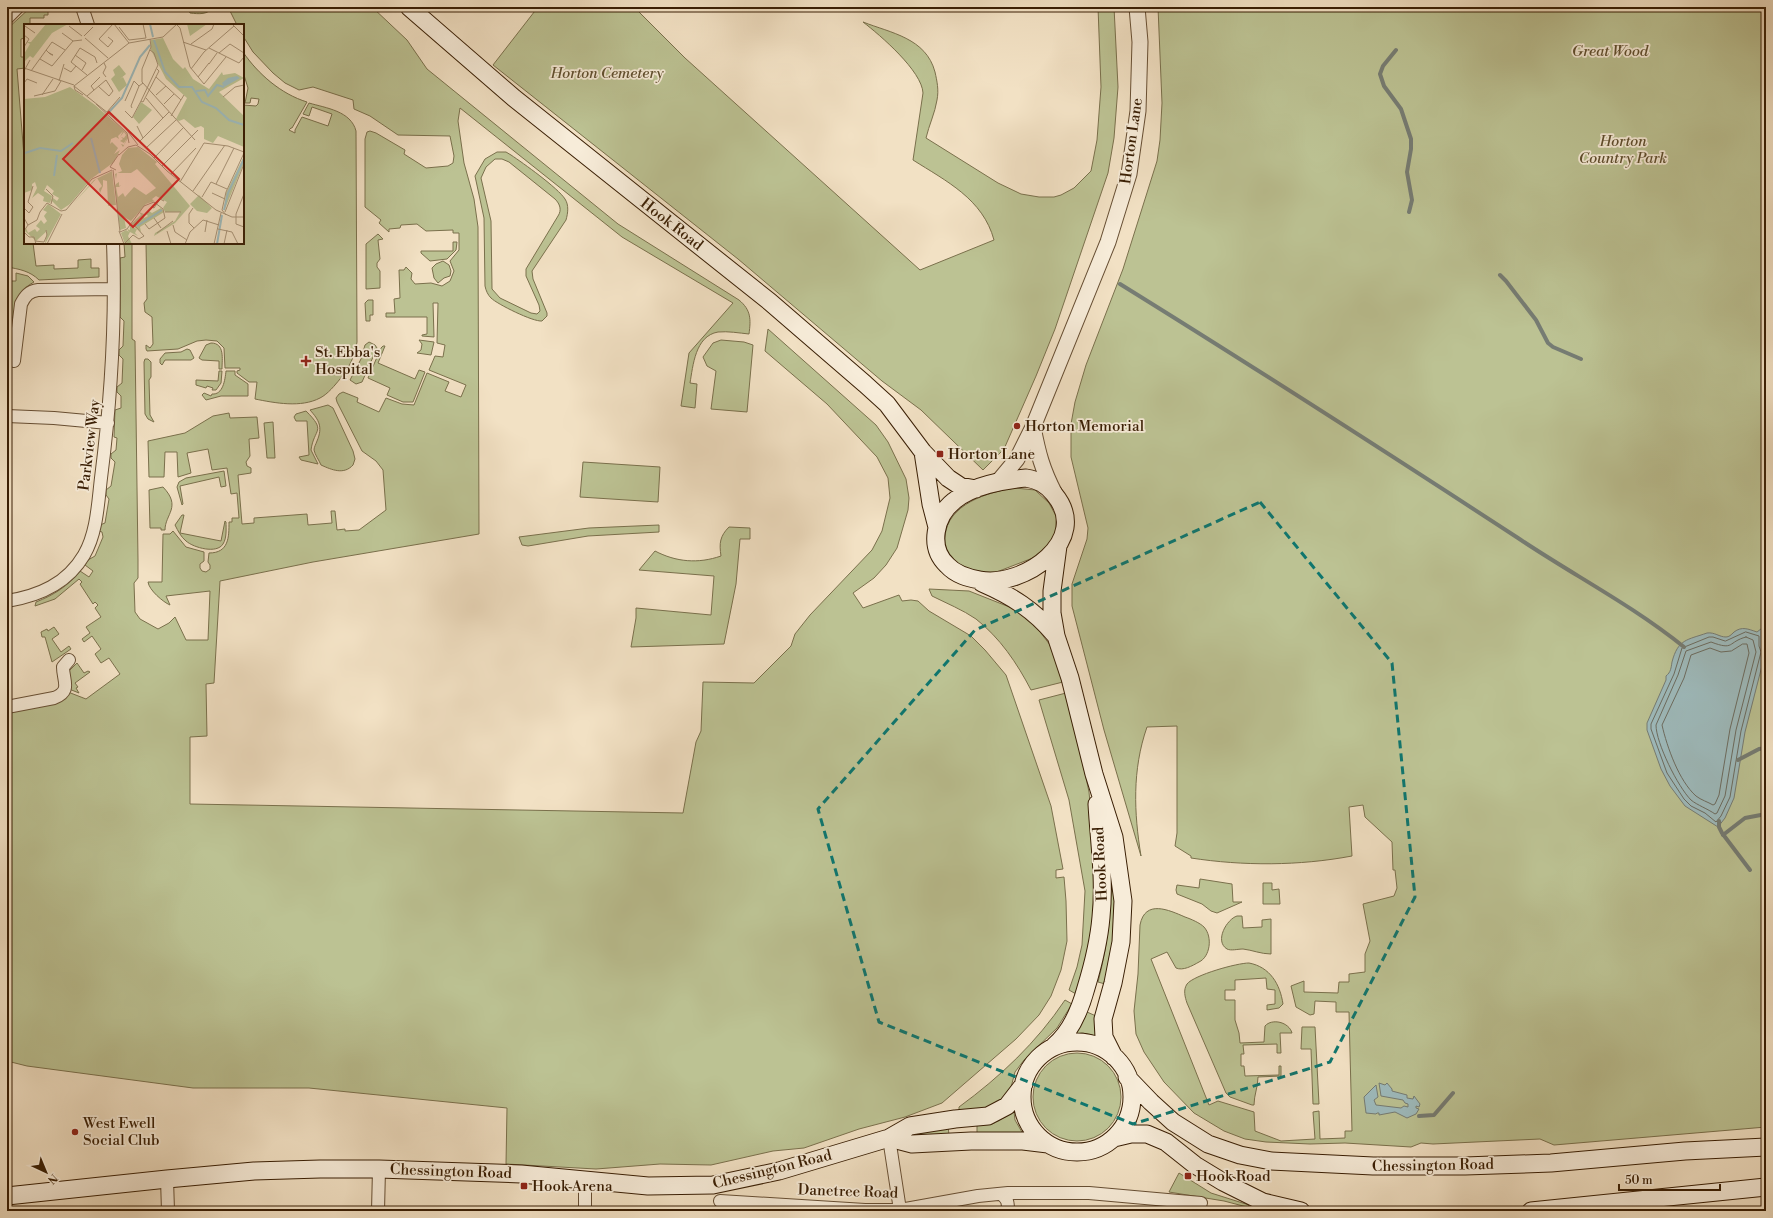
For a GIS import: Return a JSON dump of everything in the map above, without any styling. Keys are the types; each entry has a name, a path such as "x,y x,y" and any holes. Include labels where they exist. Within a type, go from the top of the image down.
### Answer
{"main road":[{"name":"Hook Road","path":"409,7 514,98 770,302 865,384 887,404 923,452 950,480 960,486 976,489"},
{"name":"Hook Road","path":"923,452 931,504 937,527"},
{"path":"1056,636 1052,613 1052,591 1058,546 1065,529 1066,519 1063,507 1057,497 1045,485 1037,480 1026,478 997,483 976,489 950,504 940,517 937,527 937,547 945,563 960,575 992,582 1016,576 1044,561 1058,546"},
{"path":"975,579 1020,602 1042,619 1056,636"},
{"name":"Hook Road","path":"1056,636 1074,694 1094,774 1115,843 1123,901 1121,942 1113,983 1103,1019 1104,1038 1114,1057"},
{"name":"Hook Road","path":"1041,1056 1059,1042 1074,1020 1085,992 1096,949 1101,921 1102,893 1094,774"},
{"name":"Chessington Road","path":"1048,1144 1035,1133 1026,1118 1022,1095 1024,1084 1030,1069 1041,1056 1066,1042 1078,1041 1093,1044 1114,1057 1122,1066 1128,1077 1151,1102 1173,1122 1208,1144 1240,1155 1271,1160 1373,1166 1465,1166 1551,1163 1685,1151 1766,1147"},
{"name":"Chessington Road","path":"888,1138 912,1144 971,1141 1023,1141 1048,1144 1070,1152 1094,1150 1105,1145 1122,1129 1130,1109 1132,1098 1128,1077"},
{"name":"Chessington Road","path":"7,1196 254,1171 379,1169 521,1174 648,1186 713,1185 779,1171 888,1138 910,1126 955,1119 988,1116 1007,1106 1024,1084"},
{"name":"Chessington Road","path":"1114,1138 1130,1134 1147,1134 1166,1142 1195,1165 1243,1192 1263,1202 1301,1211"},
{"path":"1531,1211 1766,1187"}],"street":[{"path":"7,18 18,7"},
{"path":"82,7 88,24"},
{"name":"Horton Lane","path":"997,483 1017,459 1033,427 1108,242 1129,174 1138,111 1140,42 1137,7"},
{"name":"Parkview Way","path":"7,602 31,597 53,586 70,572 84,554 90,540 96,516 108,423 112,376 113,244"},
{"path":"14,361 21,307 24,298 30,292 38,290 113,289"},
{"path":"7,416 54,418 108,423"},
{"path":"1033,427 1041,464 1057,497"},
{"path":"7,706 54,698 60,695 66,685 64,667 69,660"},
{"path":"888,1138 900,1210"},
{"path":"378,1211 379,1169"},
{"path":"167,1179 168,1211"},
{"path":"585,1180 585,1211"},
{"path":"1001,1194 1089,1193 1201,1203"},
{"path":"1001,1194 1006,1198 1008,1211"},
{"name":"Danetree Road","path":"720,1201 824,1209 900,1210 978,1196 1001,1194"}],"highlighted area":[{"path":"1260,502 1392,663 1415,897 1330,1062 1133,1124 879,1022 818,809 975,630"}],"green space":[{"path":"31,7 48,9 48,15 44,15 44,18 30,18 30,24 24,24 24,38 21,39 21,57 24,57 24,68 17,69 24,156 24,244 33,244 36,266 54,265 54,269 78,268 78,260 91,259 91,268 99,268 99,277 39,280 28,272 7,267 7,29"},
{"path":"187,7 213,7 206,13 200,14 190,13"},
{"path":"228,7 372,7 407,40 427,69 618,224 739,300 748,311 750,324 749,334 718,332 704,339 696,353 690,383 697,384 695,408 681,406 689,353 733,303 622,237 460,108 458,121 464,163 474,199 478,227 479,534 313,562 220,581 214,683 206,684 207,736 190,737 190,804 683,813 696,742 701,731 703,682 754,683 791,646 795,634 810,615 872,550 882,531 890,498 888,478 877,457 827,404 765,351 768,329 876,425 888,442 906,479 909,498 908,510 897,548 886,565 874,578 853,593 863,608 899,595 902,601 918,601 929,611 971,636 985,650 1006,675 1051,806 1063,869 1056,870 1056,878 1064,877 1066,901 1067,941 1061,970 1051,996 1039,1015 1016,1039 942,1103 905,1117 859,1129 804,1148 773,1151 711,1165 660,1164 596,1169 506,1164 507,1108 309,1088 193,1088 27,1066 7,1061 7,711 68,692 86,699 120,674 109,658 101,663 95,654 101,649 92,636 84,642 82,639 90,633 86,627 101,617 95,608 98,605 95,602 93,604 80,584 82,582 79,579 55,599 35,606 36,602 66,586 80,571 89,577 93,571 85,565 88,560 95,556 103,537 102,532 99,531 100,525 105,523 109,499 106,495 106,490 111,486 115,462 111,458 111,454 116,450 117,438 114,437 115,410 121,408 121,396 117,392 117,387 122,383 123,359 119,355 119,350 123,346 124,321 120,317 120,258 125,257 124,244 132,244 132,339 135,341 138,578 134,583 135,612 140,619 158,629 169,623 175,617 186,640 208,640 210,591 166,596 170,605 157,595 149,585 148,582 162,582 163,534 170,534 173,531 186,547 204,552 204,561 200,564 200,568 202,571 206,572 210,569 208,562 209,553 221,550 224,547 229,533 229,522 232,522 232,518 239,518 237,493 231,494 227,468 212,470 208,449 187,453 191,473 178,477 177,452 165,452 164,477 149,477 148,441 185,433 213,416 229,413 230,418 257,417 259,438 249,439 250,456 246,462 247,466 251,468 251,473 238,475 242,524 254,523 254,518 307,514 308,525 332,523 331,511 335,511 337,530 359,530 386,510 383,470 376,461 362,451 336,398 343,392 358,398 357,402 379,412 386,398 402,404 414,405 427,373 449,382 445,391 461,397 466,385 429,370 435,356 443,357 445,345 437,343 438,303 433,303 434,337 422,336 427,334 427,317 386,317 386,313 395,313 394,299 400,298 399,270 404,270 406,267 412,273 411,279 415,284 431,283 442,286 450,281 454,271 450,261 459,250 459,233 453,233 453,230 426,231 417,224 401,225 400,228 389,229 389,232 379,223 381,220 365,207 365,139 367,132 370,131 376,133 405,150 404,154 426,168 448,166 453,163 454,156 450,136 398,135 370,116 354,109 353,100 313,87 299,90 285,83 253,52 244,38 244,24 236,24"},
{"name":"Horton Cemetery","path":"538,7 634,7 685,58 920,270 994,240 989,226 981,213 962,192 913,160 923,93 921,84 916,74 899,54 863,22 906,38 924,51 930,61 935,72 938,93 935,110 926,138 998,183 1021,194 1039,197 1054,197 1074,188 1091,171 1097,140 1101,87 1098,7 1114,7 1118,87 1114,138 1108,173 1055,329 1004,449 983,470 921,410 882,381 738,259 493,65"},
{"path":"1158,7 1766,7 1766,1127 1554,1145 1540,1139 1433,1144 1421,1143 1411,1147 1345,1143 1310,1144 1266,1142 1245,1139 1224,1131 1194,1113 1164,1082 1144,1052 1136,1034 1134,1011 1138,974 1140,925 1147,912 1152,909 1158,909 1172,912 1198,923 1204,927 1209,936 1209,946 1206,956 1199,962 1185,968 1176,968 1167,952 1151,959 1209,1105 1218,1101 1254,1112 1255,1131 1281,1141 1315,1139 1313,1112 1319,1111 1320,1139 1345,1138 1345,1131 1352,1131 1349,1012 1336,1012 1336,1002 1315,1001 1314,1014 1310,1015 1296,1007 1291,986 1304,981 1304,992 1338,993 1339,982 1349,982 1349,974 1365,972 1365,954 1370,941 1363,904 1394,896 1397,888 1395,870 1393,870 1392,842 1365,817 1363,805 1349,807 1352,856 1312,862 1271,864 1211,861 1191,858 1191,856 1175,846 1177,833 1177,726 1147,727 1142,743 1136,792 1137,824 1141,856 1104,730 1072,606 1072,584 1087,539 1088,528 1071,457 1071,424 1075,402 1086,365 1123,269 1157,161 1162,103"},
{"path":"244,53 256,68 271,82 288,94 307,102 292,128 289,130 295,133 295,130 302,117 328,126 332,114 312,107 309,116 303,114 309,103 337,111 349,119 356,131 357,342 349,366 334,387 320,398 305,403 288,404 255,399 257,382 249,382 237,373 240,368 225,368 224,348 217,341 197,341 178,349 147,351 146,349 146,345 150,348 153,344 152,317 145,312 144,303 147,299 146,244 244,244 244,105 256,106 259,99 251,98 250,103 245,103 248,88 244,75"},
{"path":"497,152 506,152 548,182 566,201 568,209 566,220 532,271 533,279 547,313 547,316 542,321 537,321 523,316 500,304 491,298 486,290 484,218 475,176 485,159","holes":["495,159 502,159 509,162 555,199 560,207 558,216 526,269 526,276 539,305 540,311 537,314 531,313 500,298 492,289 491,221 481,178 486,167"]},
{"path":"378,234 383,239 378,240 380,259 377,263 377,267 380,271 380,288 366,289 366,244"},
{"path":"453,242 457,242 456,250 447,259 430,261 421,253 421,251 453,251"},
{"path":"443,261 449,265 451,271 450,276 444,278 438,283 434,278 432,268 436,264"},
{"path":"16,273 28,276 34,282 22,292 17,301 13,318 11,318 10,281 16,281"},
{"path":"368,300 373,300 373,315 370,315 370,321 366,321 365,303"},
{"path":"419,340 434,342 431,355 417,353 421,350 422,344"},
{"path":"721,340 744,342 753,345 747,412 711,409 716,371 707,366 703,357 713,343"},
{"path":"369,342 377,348 362,382 356,384 350,380 361,359 365,345"},
{"path":"211,343 219,346 221,349 222,369 219,369 219,361 202,360 199,358 206,345"},
{"path":"383,346 385,346 378,363 415,379 419,370 425,372 413,402 403,402 387,395 390,388 368,378"},
{"path":"187,349 190,350 194,358 191,360 165,360 162,365 160,363 160,359 165,353 181,352"},
{"path":"145,359 148,359 151,362 151,377 149,380 150,415 154,422 148,419 145,414 144,362"},
{"path":"219,371 222,371 221,383 216,390 212,390 213,388 207,386 206,388 196,385 196,380 218,381"},
{"path":"226,371 235,371 235,375 248,384 248,396 221,396 206,400 202,395 204,393 211,396 212,394 216,394 221,390"},
{"path":"328,405 333,408 353,451 355,459 353,465 342,471 334,470 321,465 314,450 320,428 316,417 310,410"},
{"path":"306,411 318,427 311,450 318,464 301,460 299,457 309,455 307,421 296,421 294,417 296,414"},
{"path":"273,422 275,458 267,458 264,423"},
{"path":"583,462 660,467 658,502 580,497"},
{"path":"224,471 226,486 221,487 219,477 180,486 182,505 177,487 179,482 186,478"},
{"path":"163,487 169,494 172,505 165,530 161,530 161,528 150,528 149,490"},
{"path":"1015,488 1035,490 1049,503 1056,516 1055,536 1038,556 994,573 969,573 952,559 947,552 945,539 947,526 953,516 961,508 971,502 993,493"},
{"path":"182,515 184,515 180,533 221,541 225,521 226,533 223,544 216,549 205,549 190,544 181,536 175,525"},
{"path":"659,525 659,532 588,536 528,546 522,545 519,537 589,528"},
{"path":"729,527 750,528 750,539 740,539 736,584 724,644 631,647 636,618 636,608 711,615 714,576 639,570 655,551 671,558 687,561 712,559 721,556 721,540"},
{"path":"929,589 969,591 1017,610 1034,624 1050,645 1063,682 1031,690 1014,661 985,626 971,616 932,596"},
{"path":"54,627 59,634 52,639 61,652 69,646 71,649 52,662 45,637 42,637 41,632 47,629 48,631"},
{"path":"77,663 84,673 88,671 90,672 75,683 78,687 76,688 79,693 69,689 68,672"},
{"path":"1066,693 1074,721 1089,792 1097,875 1093,941 1076,994 1069,990 1077,967 1082,945 1085,891 1069,800 1039,700"},
{"path":"1109,860 1116,911 1115,931 1105,984 1098,982 1105,951 1109,922"},
{"path":"1200,879 1232,884 1233,902 1242,902 1217,913 1211,911 1202,904 1177,894 1177,885 1199,888"},
{"path":"1263,883 1272,883 1272,890 1279,889 1280,904 1263,904"},
{"path":"1237,916 1242,916 1243,928 1262,927 1262,920 1271,919 1271,954 1243,949 1229,950 1223,945 1223,931 1229,921"},
{"path":"1249,963 1263,968 1273,978 1282,997 1283,1004 1279,1008 1267,1010 1267,1005 1275,1004 1275,990 1267,989 1266,978 1235,980 1235,990 1225,990 1225,1000 1235,1000 1235,1020 1240,1043 1264,1042 1265,1026 1272,1022 1280,1022 1288,1026 1292,1033 1280,1033 1281,1053 1277,1053 1277,1044 1243,1045 1244,1054 1241,1054 1241,1066 1244,1066 1245,1076 1279,1075 1279,1066 1281,1066 1281,1076 1258,1077 1254,1105 1230,1097 1226,1093 1187,1003 1185,994 1187,984 1198,977 1226,967"},
{"path":"1065,1000 1072,1004 1057,1028 1024,1060 1015,1072 1010,1091 994,1107 959,1112 959,1107 989,1084 1017,1058 1042,1030"},
{"path":"1087,1012 1096,1016 1096,1036 1082,1033 1074,1034"},
{"path":"1302,1027 1315,1027 1319,1104 1313,1104 1311,1049 1301,1049"},
{"path":"1077,1053 1094,1056 1102,1060 1114,1072 1118,1080 1121,1097 1118,1114 1114,1122 1102,1134 1094,1138 1077,1141 1060,1138 1052,1134 1040,1122 1036,1114 1033,1097 1036,1080 1040,1072 1052,1060 1060,1056"},
{"path":"1014,1112 1015,1120 1023,1134 977,1134 977,1125 998,1121"},
{"path":"948,1126 949,1135 909,1135"},
{"path":"1179,1173 1211,1193 1249,1205 1247,1207 1224,1201 1169,1192"}],"water":[{"path":"1766,625 1762,640 1765,654 1745,732 1734,798 1725,818 1718,827 1685,806 1670,786 1661,769 1647,730 1647,723 1666,680 1666,676 1669,673 1674,654 1680,645 1689,639 1707,633 1727,637 1737,630 1742,629 1757,632"},
{"path":"1379,1083 1385,1085 1387,1083 1392,1091 1407,1095 1407,1098 1413,1099 1414,1096 1420,1104 1419,1107 1416,1106 1416,1108 1419,1109 1416,1114 1407,1118 1395,1112 1379,1115 1379,1113 1366,1113 1364,1097 1376,1085 1378,1097 1374,1100 1376,1105 1401,1108 1404,1106 1408,1107 1408,1104 1403,1100 1381,1096"}],"waterway":[{"path":"1396,50 1383,66 1380,74 1384,86 1401,109 1411,139 1411,149 1407,172 1412,200 1409,212"},
{"path":"1500,275 1536,320 1548,343 1553,347 1581,359"},
{"path":"1120,284 1320,410 1539,552 1644,617 1684,647"},
{"path":"1738,760 1759,749 1766,748"},
{"path":"1723,835 1745,818 1766,814"},
{"path":"1719,821 1719,827 1722,833 1750,870"},
{"path":"1419,1116 1434,1115 1453,1093"}],"place":[{"name":"St. Ebba's Hospital","path":"306,361"},
{"name":"Horton Memorial","path":"1017,426"},
{"name":"Horton Lane","path":"940,454"},
{"name":"West Ewell Social Club","path":"75,1132"},
{"name":"Hook Road","path":"1188,1176"},
{"name":"Hook Arena","path":"524,1186"}],"park label":[{"name":"Great Wood","path":"1610,51"},
{"name":"Horton Country Park","path":"1623,150"}]}
